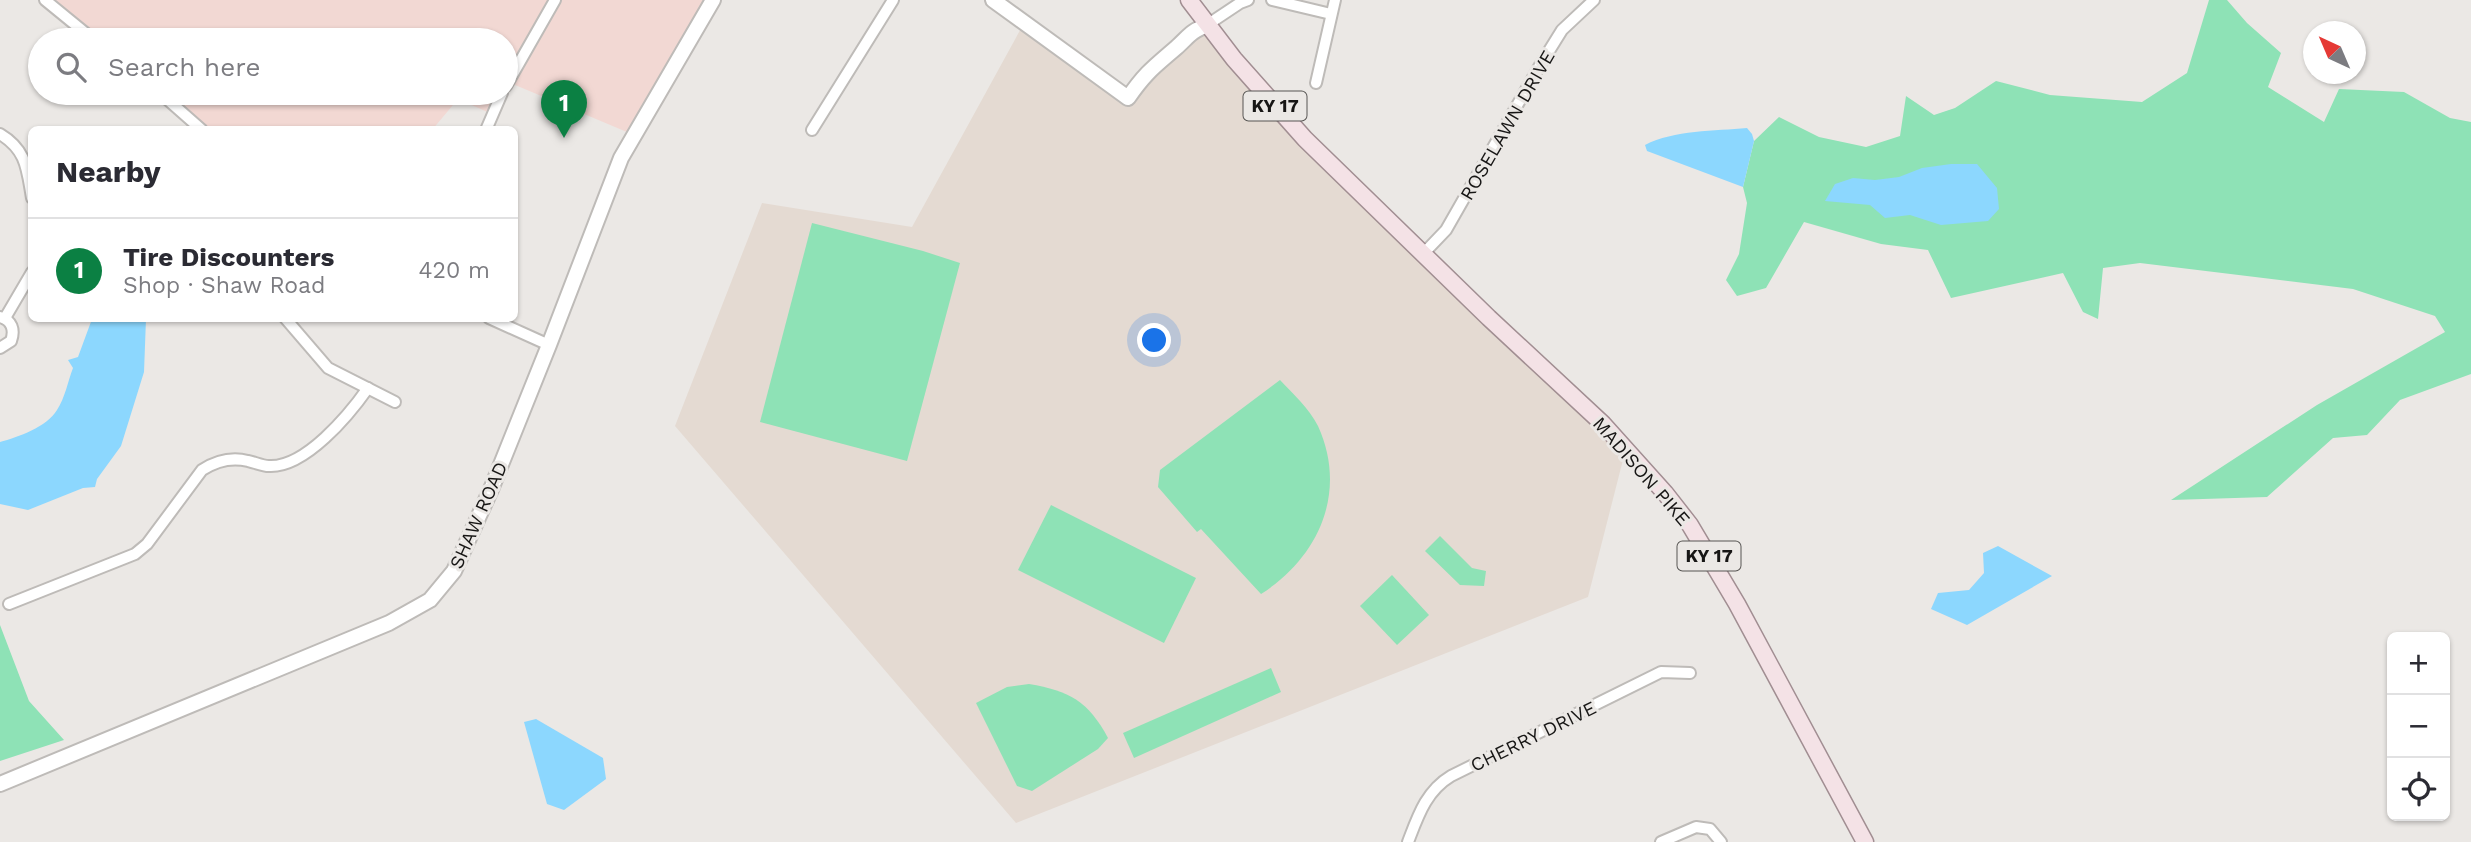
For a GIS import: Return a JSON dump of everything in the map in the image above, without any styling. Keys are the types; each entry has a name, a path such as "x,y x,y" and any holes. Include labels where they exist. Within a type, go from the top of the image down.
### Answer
{"main road":[{"name":"SHAW ROAD","path":"0,784 389,623 430,600 454,571 467,545 549,345 621,158 713,0"},
{"path":"993,0 1128,99 1144,74 1179,46 1190,32 1208,25"},
{"name":"KY 17","path":"1189,0 1256,84 1305,138 1423,254"},
{"name":"MADISON PIKE","path":"1423,254 1603,424 1653,478 1690,525 1737,604 1865,842"}],"street":[{"path":"45,0 79,28"},
{"path":"518,65 555,0"},
{"path":"812,130 894,0"},
{"path":"1208,25 1248,0"},
{"path":"1272,0 1331,14"},
{"path":"1316,83 1335,0"},
{"name":"ROSELAWN DRIVE","path":"1423,254 1446,230 1562,30 1594,0"},
{"path":"174,105 197,126"},
{"path":"488,126 497,105"},
{"path":"0,134 10,140 25,159 28,176"},
{"path":"0,348 7,345 13,336 12,326 2,318 28,278"},
{"path":"288,322 328,368 395,402"},
{"path":"498,322 549,345"},
{"path":"9,604 135,554 147,544 202,470 214,463 238,458 269,466 299,459 351,412 368,388"},
{"name":"CHERRY DRIVE","path":"1408,842 1427,797 1439,783 1661,672 1690,673"},
{"path":"1661,842 1696,827 1710,828 1721,842"}],"shaded area":[{"path":"45,0 713,0 634,135 518,86 518,28 77,28"},
{"path":"1024,23 1128,98 1207,25 1234,59 1626,448 1588,597 1016,823 675,426 762,203 912,227"},
{"path":"165,105 453,105 435,126 190,126"},
{"path":"472,105 496,105 492,114"}],"green space":[{"path":"2209,0 2227,0 2247,23 2281,53 2268,87 2324,122 2339,89 2404,92 2450,118 2471,122 2471,374 2400,400 2367,435 2333,438 2267,497 2171,500 2317,405 2445,332 2435,316 2353,289 2140,263 2103,268 2098,319 2083,312 2063,273 1951,298 1928,250 1881,244 1804,222 1766,288 1737,296 1726,280 1739,254 1747,203 1743,187 1754,141 1779,117 1819,137 1866,147 1900,136 1906,96 1934,115 1955,108 1996,81 2050,95 2142,102 2187,73"},
{"path":"812,223 960,263 907,461 760,422"},
{"path":"1280,380 1318,426 1327,451 1330,475 1328,498 1322,521 1299,561 1261,594 1201,529 1197,532 1158,487 1160,470"},
{"path":"1051,505 1196,578 1164,643 1018,570"},
{"path":"1440,536 1472,568 1486,571 1484,586 1460,585 1425,551"},
{"path":"1392,575 1429,615 1397,645 1360,606"},
{"path":"0,625 29,701 64,740 0,761"},
{"path":"1271,668 1281,692 1134,758 1123,733"},
{"path":"1029,684 1067,694 1085,706 1108,738 1098,749 1032,791 1017,786 976,703 1007,687"}],"water":[{"path":"1747,128 1754,141 1743,187 1647,151 1645,145 1669,136"},
{"path":"1977,164 1997,188 1999,209 1988,221 1941,225 1910,215 1885,218 1870,205 1825,201 1835,184 1853,178 1875,180 1899,177 1922,168"},
{"path":"91,322 146,322 144,372 121,446 97,479 95,487 83,488 28,510 0,504 0,442 39,426 52,416 64,395 73,368 68,360 78,357"},
{"path":"1998,546 2052,576 1967,625 1931,609 1938,593 1969,590 1984,573 1983,553"},
{"path":"536,719 603,758 606,779 564,810 547,804 524,722"}],"place":[{"name":"Tire Discounters","path":"564,138"}]}
